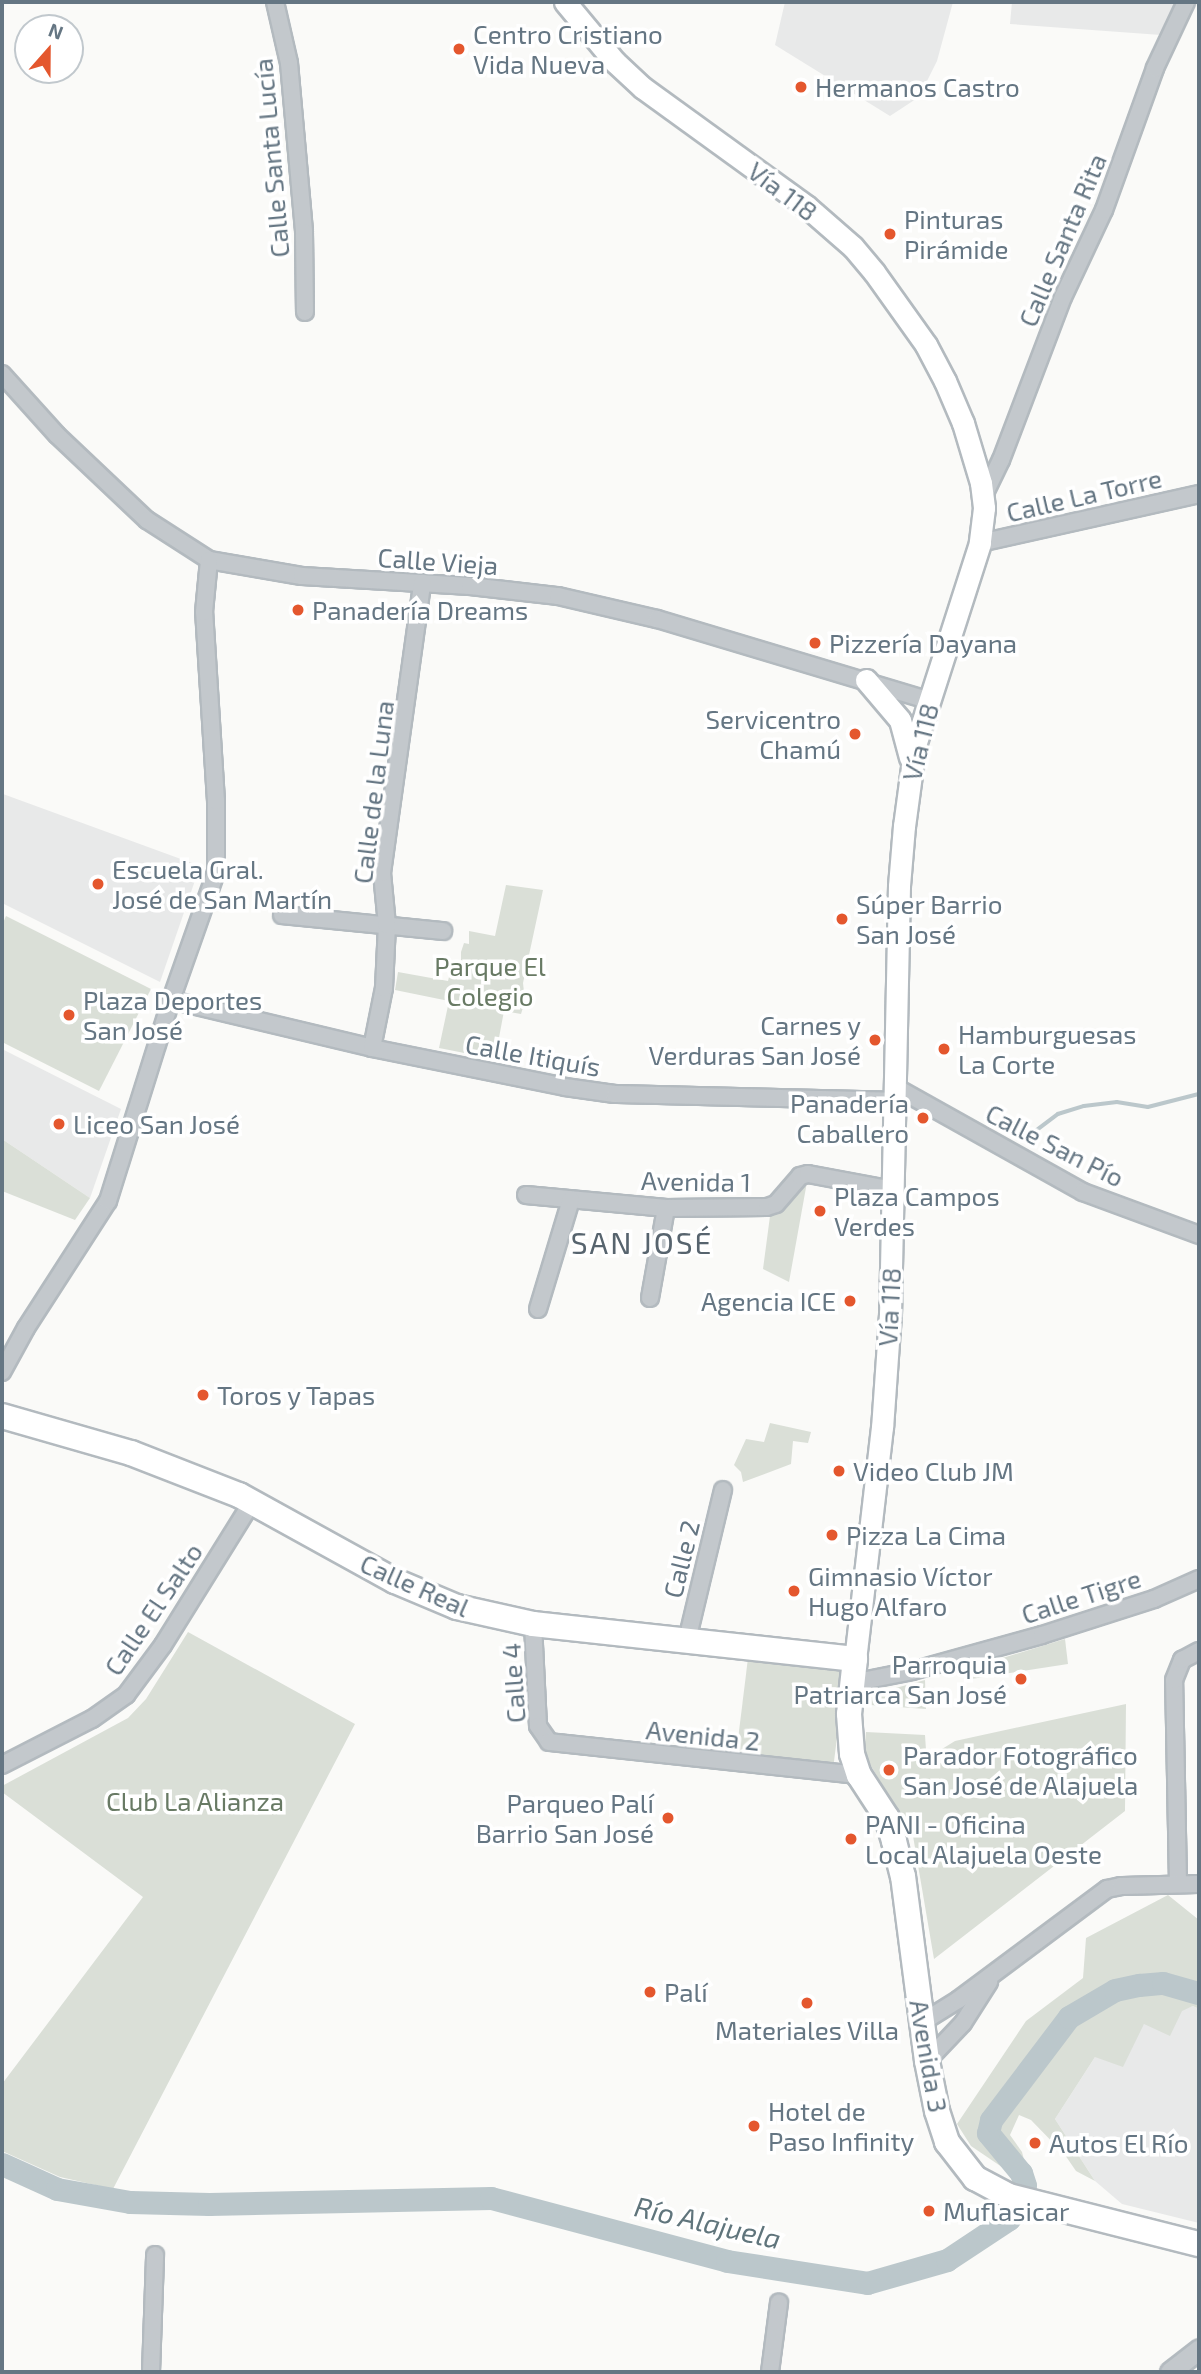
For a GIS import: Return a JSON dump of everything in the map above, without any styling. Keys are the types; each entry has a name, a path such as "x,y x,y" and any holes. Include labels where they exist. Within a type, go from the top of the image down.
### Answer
{"main road":[{"name":"Vía 118","path":"565,2 615,62 643,88 806,206 853,247 920,336 945,381 978,466 984,497 979,543 911,766 899,886 890,1314 882,1427 853,1671"},
{"path":"866,680 900,720 911,766"},
{"name":"Calle Real","path":"2,1416 131,1453 252,1502 396,1581 457,1607 533,1624 687,1640 853,1671"},
{"name":"Avenida 3","path":"853,1671 849,1736 859,1775 887,1818 894,1840 902,1876 927,2061 940,2123 954,2153 983,2184 1019,2199 1199,2244"}],"street":[{"name":"Calle Santa Lucía","path":"275,2 289,62 304,232 306,312"},
{"name":"Calle Santa Rita","path":"984,497 1001,460 1063,297 1104,210 1155,68 1185,2"},
{"name":"Calle Vieja","path":"2,374 57,435 147,520 209,560 302,576 422,583 558,596 611,607 930,701"},
{"name":"Calle La Torre","path":"979,543 1199,494"},
{"path":"2,1372 26,1328 108,1201 171,1000 216,872 216,801 204,612 209,560"},
{"name":"Calle de la Luna","path":"372,1048 384,988 387,925 382,873 422,583"},
{"path":"282,915 443,931"},
{"name":"Calle Itiquís","path":"171,1000 372,1048 565,1087 615,1094 894,1094"},
{"name":"Calle San Pío","path":"894,1094 1083,1192 1199,1235"},
{"name":"Avenida 1","path":"526,1195 666,1208 767,1207 776,1204 800,1176 808,1174 893,1190"},
{"path":"538,1309 571,1200"},
{"path":"649,1298 666,1208"},
{"name":"Calle 2","path":"687,1640 723,1490"},
{"name":"Calle El Salto","path":"2,1765 92,1719 126,1695 151,1663 252,1502"},
{"name":"Calle Tigre","path":"853,1671 912,1671 1042,1635 1154,1599 1199,1579"},
{"name":"Calle 4","path":"533,1624 538,1726 543,1738"},
{"path":"1178,1883 1174,1680 1182,1660 1199,1651"},
{"name":"Avenida 2","path":"543,1738 555,1744 859,1775"},
{"path":"921,2023 1107,1889 1121,1886 1199,1884"},
{"path":"927,2061 963,2023 996,1971"},
{"path":"152,2372 155,2255"},
{"path":"770,2372 779,2302"},
{"path":"1170,2372 1199,2348"}],"shaded area":[{"path":"785,2 953,2 937,61 919,97 890,116 775,45"},
{"path":"1012,2 1175,2 1161,35 1010,24"},
{"name":"Escuela Gral. José de San Martín","path":"3,794 200,866 160,982 2,903"},
{"name":"Liceo San José","path":"2,1049 121,1109 90,1198 2,1139"},
{"path":"1193,2006 1199,2009 1199,2223 1122,2204 1095,2181 1055,2119 1095,2057 1144,2024"}],"green space":[{"name":"Parque El Colegio","path":"506,885 543,890 523,983 525,1001 521,1014 504,1011 495,1059 439,1048 449,1001 395,990 398,972 448,981 451,969 461,965 464,943 469,944 469,931 495,936"},
{"name":"Plaza Deportes San José","path":"6,916 151,989 99,1091 2,1042 2,925"},
{"path":"2,1139 90,1198 75,1220 2,1191"},
{"path":"807,1182 789,1282 763,1269 770,1216 783,1211 801,1184"},
{"path":"770,1423 811,1432 808,1443 793,1441 791,1464 743,1482 741,1472 734,1465 746,1439 764,1442"},
{"name":"Club La Alianza","path":"188,1632 355,1724 113,2189 60,2177 2,2151 2,2084 143,1897 2,1792 2,1786 128,1718 146,1699"},
{"path":"1065,1639 1068,1664 971,1679 970,1668"},
{"path":"748,1658 845,1670 833,1766 736,1754"},
{"path":"925,1680 926,1709 870,1705 870,1695"},
{"path":"1126,1704 1125,1811 934,1959 913,1836 868,1761 864,1751 866,1732 925,1735 927,1765 942,1763 942,1749 955,1741"},
{"path":"1168,1895 1199,1920 1199,2009 1193,2006 1182,2011 1170,2036 1144,2024 1123,2067 1095,2057 1055,2119 1095,2181 1076,2171 1065,2155 1031,2120 1019,2115 1010,2135 1022,2152 1031,2187 971,2146 957,2124 1026,2021 1083,1978 1086,1938"}],"waterway":[{"path":"1025,1139 1058,1114 1084,1106 1117,1102 1148,1107 1199,1094"},
{"name":"Río Alajuela","path":"2,2164 57,2189 130,2202 209,2204 491,2198 727,2261 867,2283 947,2260 1009,2219 1017,2209 1025,2185 1021,2173 988,2133 991,2120 1069,2017 1115,1990 1139,1985 1163,1983 1199,1993"}],"place":[{"name":"Centro Cristiano Vida Nueva","path":"459,49"},
{"name":"Hermanos Castro","path":"801,87"},
{"name":"Pinturas Pirámide","path":"890,234"},
{"name":"Panadería Dreams","path":"298,610"},
{"name":"Pizzería Dayana","path":"815,643"},
{"name":"Servicentro Chamú","path":"855,734"},
{"name":"Escuela Gral. José de San Martín","path":"98,884"},
{"name":"Súper Barrio San José","path":"842,919"},
{"name":"Plaza Deportes San José","path":"69,1015"},
{"name":"Carnes y Verduras San José","path":"875,1040"},
{"name":"Hamburguesas La Corte","path":"944,1049"},
{"name":"Panadería Caballero","path":"923,1118"},
{"name":"Liceo San José","path":"59,1124"},
{"name":"Plaza Campos Verdes","path":"820,1211"},
{"name":"Agencia ICE","path":"850,1301"},
{"name":"Toros y Tapas","path":"203,1395"},
{"name":"Video Club JM","path":"839,1471"},
{"name":"Pizza La Cima","path":"832,1535"},
{"name":"Gimnasio Víctor Hugo Alfaro","path":"794,1591"},
{"name":"Parroquia Patriarca San José","path":"1021,1679"},
{"name":"Parador Fotográfico San José de Alajuela","path":"889,1770"},
{"name":"Parqueo Palí Barrio San José","path":"668,1818"},
{"name":"PANI - Oficina Local Alajuela Oeste","path":"851,1839"},
{"name":"Palí","path":"650,1992"},
{"name":"Materiales Villa","path":"807,2003"},
{"name":"Hotel de Paso Infinity","path":"754,2126"},
{"name":"Autos El Río","path":"1035,2143"},
{"name":"Muflasicar","path":"929,2211"}],"district":[{"name":"SAN JOSÉ","path":"642,1242"}]}
